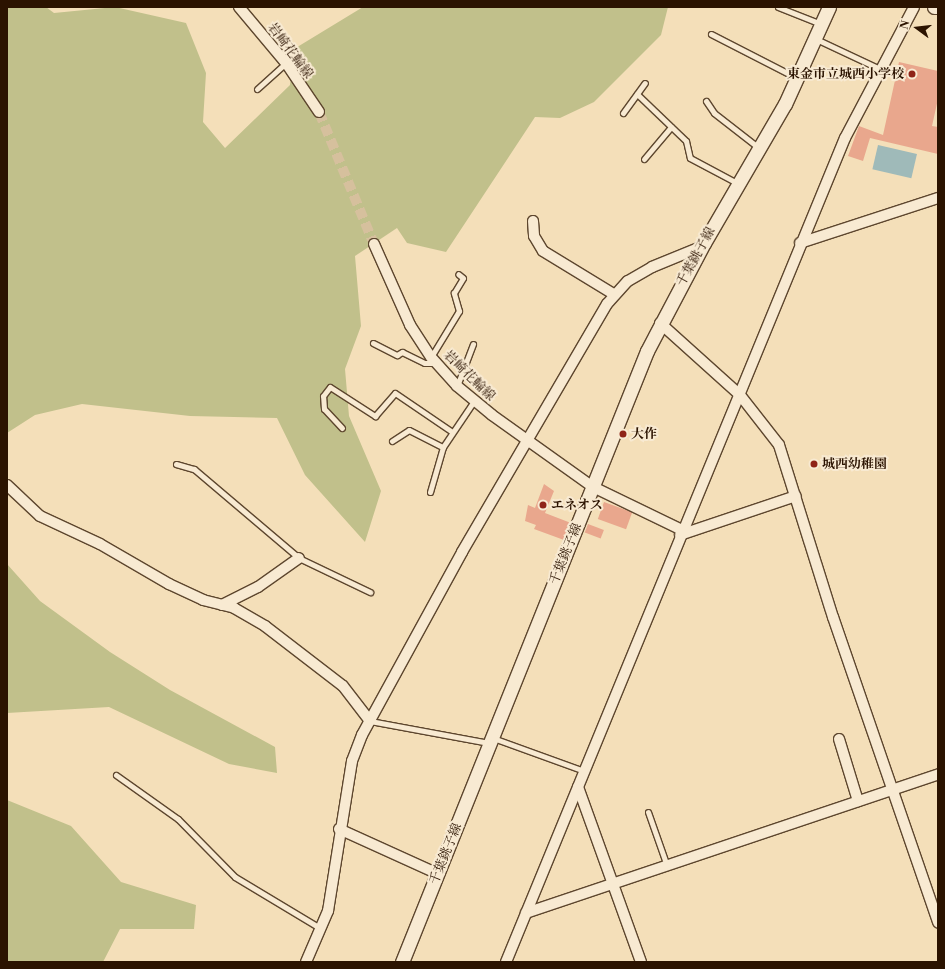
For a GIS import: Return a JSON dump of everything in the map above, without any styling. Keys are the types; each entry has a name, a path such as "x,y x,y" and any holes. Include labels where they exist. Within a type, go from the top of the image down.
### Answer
{"street":[{"name":"岩崎花輪線","path":"239,7 286,63 319,112"},
{"name":"千葉銚子線","path":"402,962 660,323 798,78 829,7"},
{"path":"506,962 681,533 740,395 800,243 844,138 883,70 914,7"},
{"path":"800,243 938,198"},
{"path":"533,220 534,236 543,251 615,295"},
{"name":"岩崎花輪線","path":"374,244 410,325 433,360 457,386 529,441 593,487 681,533"},
{"path":"306,962 328,911 336,872 339,829 352,761 370,721 462,552 615,295 628,281 652,267 701,248"},
{"path":"660,323 740,395 779,445 833,617 938,922"},
{"path":"7,485 40,516 100,544 169,584 222,605 265,626 317,664 343,686 370,721"},
{"path":"681,533 796,496"},
{"path":"222,605 258,587 299,558"},
{"path":"839,739 858,801"},
{"path":"526,913 938,774"},
{"path":"578,787 614,883 641,962"},
{"path":"339,829 438,874"}],"lane":[{"path":"778,7 822,25"},
{"path":"711,34 798,78"},
{"path":"816,39 883,70"},
{"path":"257,89 286,63"},
{"path":"622,113 645,83"},
{"path":"636,94 686,141 690,158 738,184"},
{"path":"706,101 714,113 759,149"},
{"path":"644,159 671,127"},
{"path":"373,343 397,355 402,352 425,363 433,360 459,311 454,293 463,278 458,274"},
{"path":"457,386 473,344"},
{"path":"342,428 324,409 323,396 330,387 374,416 395,393 451,431"},
{"path":"430,492 443,447 451,431 474,400"},
{"path":"392,441 409,430 443,447"},
{"path":"176,464 194,469 299,558 370,592"},
{"path":"370,721 491,741 584,771"},
{"path":"116,775 178,819 235,877 320,928"},
{"path":"648,812 667,866"}],"shaded area":[{"path":"7,7 46,7 54,13 115,7 186,23 206,73 203,122 225,148 290,85 294,49 363,7 668,7 661,35 594,102 560,118 535,117 446,252 407,243 397,228 355,256 361,326 345,369 349,416 381,491 365,542 305,475 277,418 190,416 82,404 35,415 7,433"},
{"path":"7,564 40,601 110,652 170,690 275,747 277,773 229,764 109,707 7,713"},
{"path":"7,800 71,826 121,882 196,905 194,929 120,929 103,962 7,962"}],"water":[{"path":"878,145 917,154 911,178 872,169"}],"building":[{"path":"899,62 938,71 938,99 932,126 938,127 938,154 870,138 863,161 848,156 859,126 883,135"},
{"path":"544,484 554,491 545,513 571,523 564,540 534,529 536,525 525,521 528,505 535,508"},
{"path":"604,502 632,512 626,529 598,519"},
{"path":"588,524 604,530 601,538 585,532"}],"tunnel":[{"path":"319,112 374,244"}],"place":[{"name":"東金市立城西小学校","path":"912,74"},
{"name":"大作","path":"623,434"},
{"name":"城西幼稚園","path":"814,464"},
{"name":"エネオス","path":"543,505"}]}
